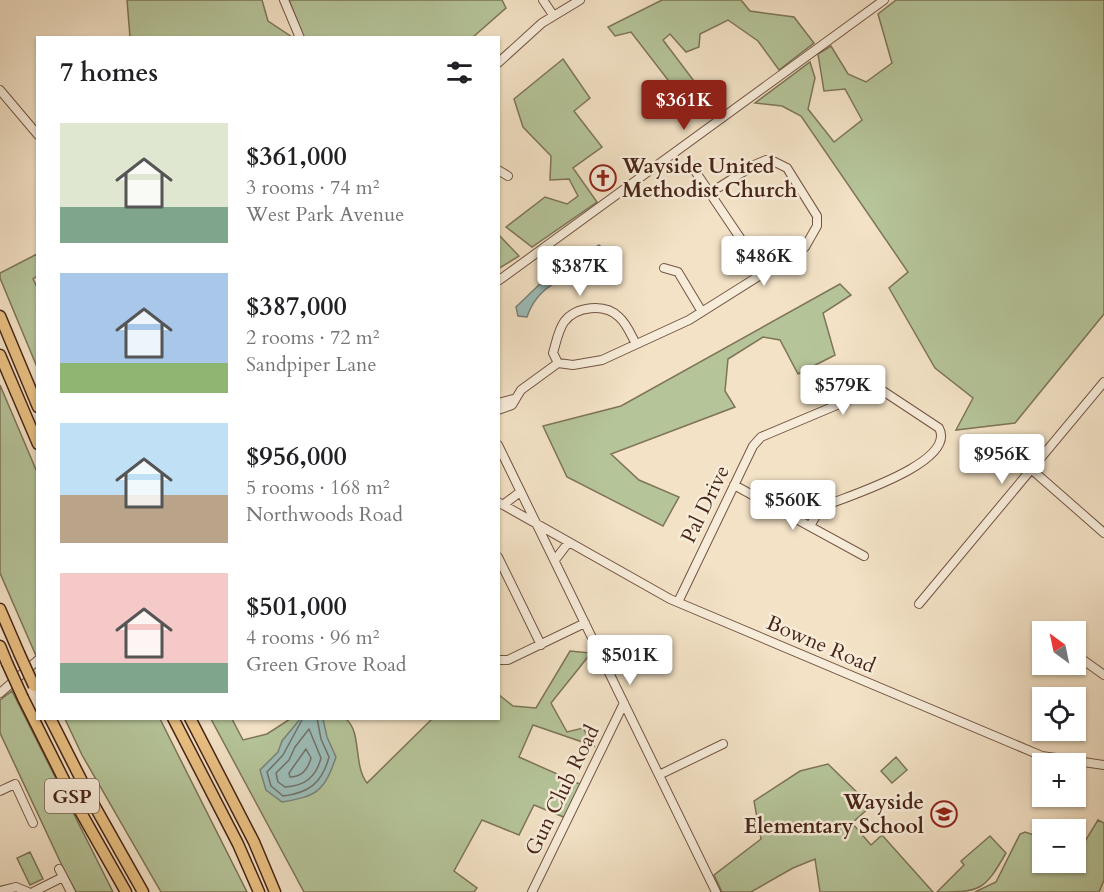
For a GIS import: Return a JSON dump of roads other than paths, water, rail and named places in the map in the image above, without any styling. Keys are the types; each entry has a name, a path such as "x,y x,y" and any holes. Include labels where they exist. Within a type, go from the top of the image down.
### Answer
{"highway":[{"path":"0,316 36,402"},
{"path":"0,355 36,439"},
{"path":"0,609 36,689"},
{"name":"GSP","path":"0,646 23,698 75,802 126,892"},
{"name":"GSP","path":"51,720 94,805 144,892"},
{"path":"174,720 238,844 259,892"},
{"path":"191,720 254,842 275,892"}],"street":[{"path":"284,0 299,36"},
{"path":"543,0 553,15"},
{"path":"500,61 553,15 580,0"},
{"path":"500,280 884,0"},
{"path":"0,90 36,133"},
{"path":"500,409 512,405 513,399 521,390 558,363 573,365 602,360 702,312 805,247 817,226 817,216 787,168 766,160 710,193"},
{"path":"693,168 763,272"},
{"path":"500,171 508,176"},
{"path":"664,268 678,272 702,312"},
{"path":"558,363 553,353 565,322 574,314 586,309 603,308 618,315 636,344"},
{"path":"920,604 1104,381"},
{"name":"Pal Drive","path":"678,602 753,446 761,437 873,389 884,391 939,428 942,436 941,444 922,464 827,505 820,510 810,526"},
{"path":"500,402 513,399"},
{"path":"500,449 716,892"},
{"path":"1031,468 1101,531 1104,521"},
{"path":"734,485 864,556"},
{"path":"500,504 520,492"},
{"name":"Bowne Road","path":"500,504 678,602 1042,756 1104,765"},
{"path":"555,560 568,543"},
{"path":"500,561 541,645"},
{"path":"500,660 508,660 585,622"},
{"path":"0,693 36,662"},
{"path":"1086,664 1104,675"},
{"name":"Gun Club Road","path":"532,892 624,703"},
{"path":"659,775 723,744"},
{"path":"0,791 15,784 33,823"},
{"path":"59,869 71,892"},
{"path":"33,892 63,877"},
{"path":"0,891 22,888 28,892"}],"water":[{"path":"599,245 604,249 601,271 577,274 556,282 538,297 527,317 518,316 516,307 544,280"},
{"path":"299,720 323,720 327,737 336,757 327,778 318,790 304,797 282,802 266,790 260,770 278,752 282,741"}],"place":[{"name":"Wayside United Methodist Church","path":"603,178"},
{"name":"Wayside Elementary School","path":"944,814"}]}
